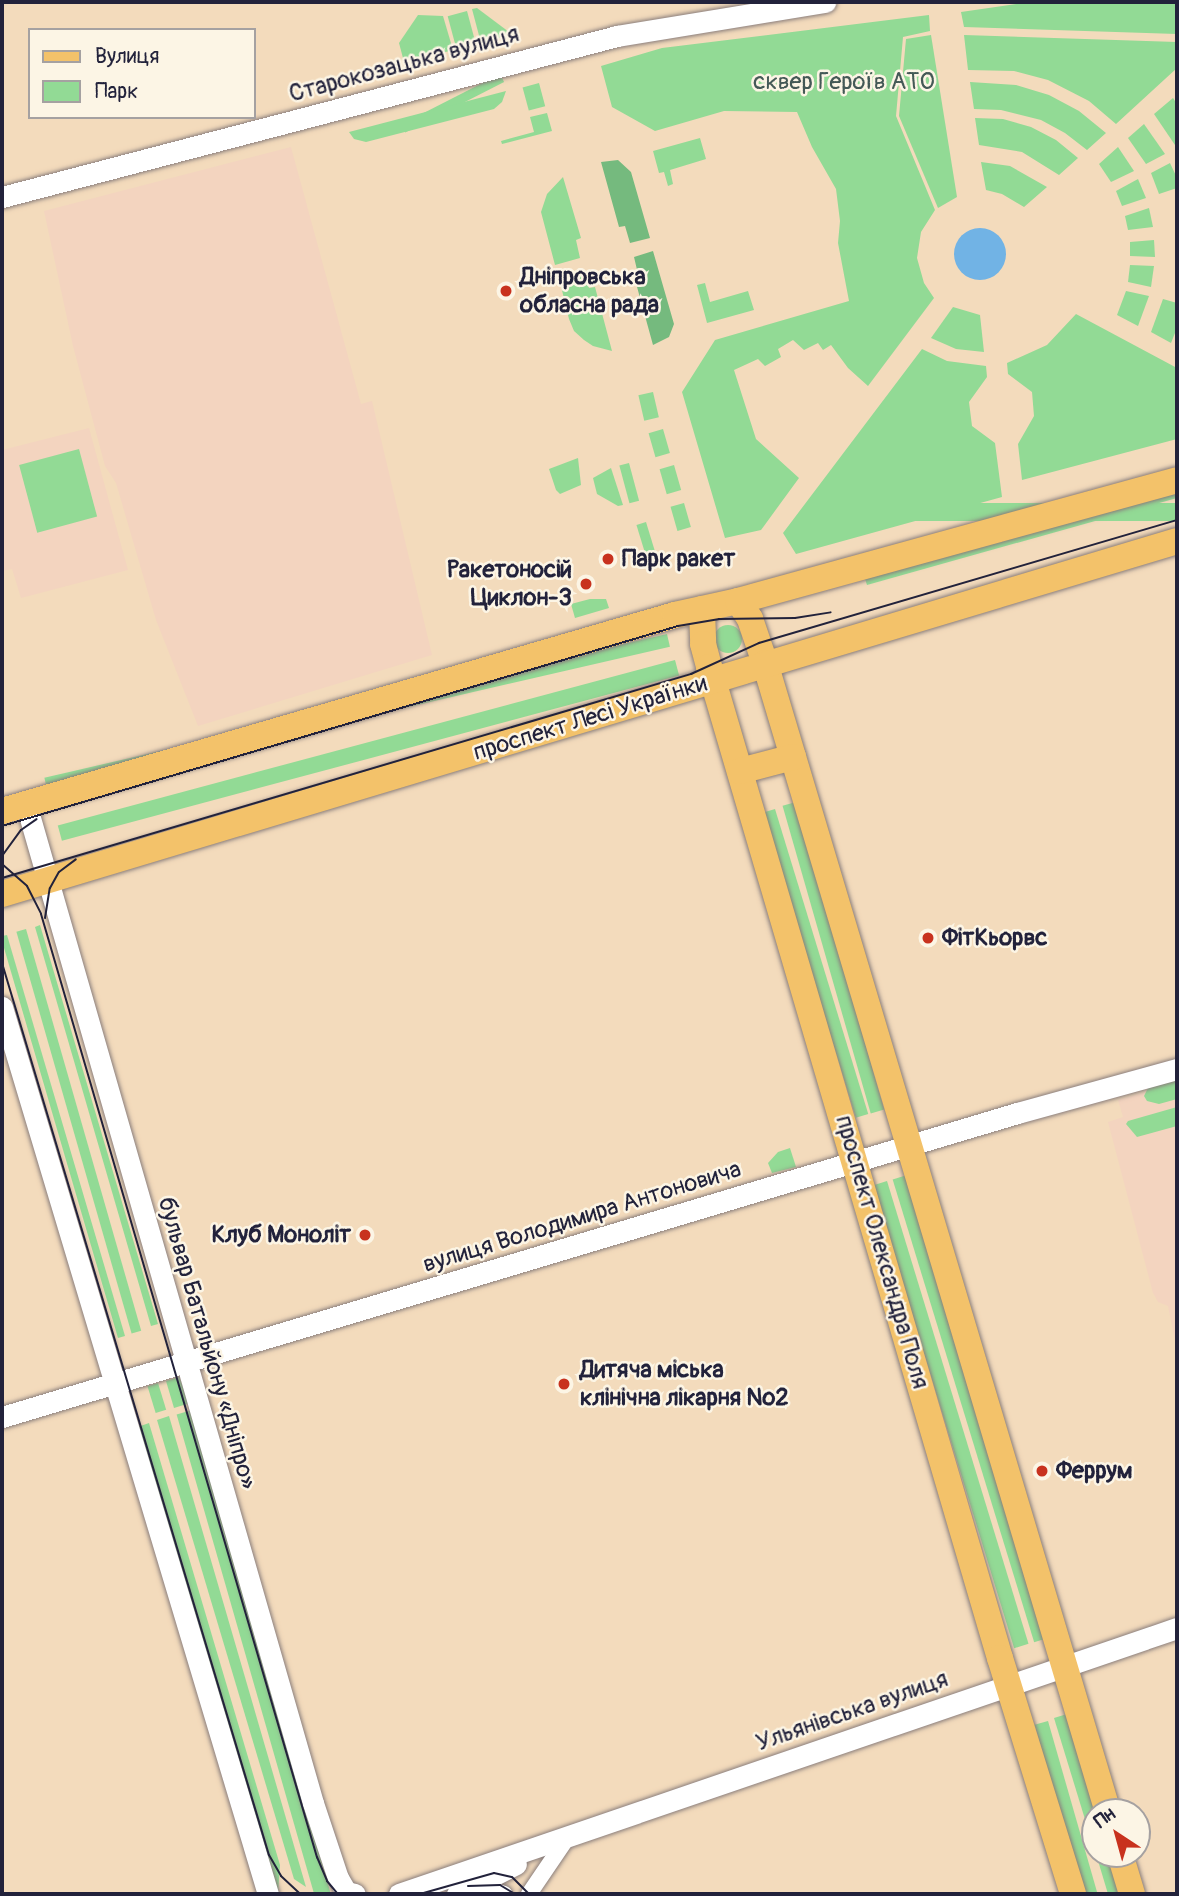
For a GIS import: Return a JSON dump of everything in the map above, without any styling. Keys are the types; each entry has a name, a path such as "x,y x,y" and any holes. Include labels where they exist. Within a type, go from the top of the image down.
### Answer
{"main road":[{"path":"14,808 702,609 1177,480"},
{"name":"проспект Лесі Українки","path":"2,894 1177,541"},
{"path":"738,601 750,619 765,663 1104,1798"},
{"name":"проспект Олександра Поля","path":"702,609 703,644 713,681 857,1162 1008,1685 1073,1894"},
{"path":"740,771 793,757"},
{"path":"1124,1868 1132,1894"}],"street":[{"name":"Старокозацька вулиця","path":"2,197 617,36 825,2"},
{"name":"бульвар Батальйону «Дніпро»","path":"14,808 47,880 313,1803 346,1892"},
{"path":"2,1007 268,1894"},
{"name":"вулиця Володимира Антоновича","path":"2,1418 909,1146 1177,1069"},
{"name":"Ульянівська вулиця","path":"399,1894 1177,1628"},
{"path":"528,1894 567,1838"},
{"name":"Ульянівська вулиця","path":"459,1893 501,1873 545,1846"},
{"path":"543,1894 544,1868"},
{"path":"459,1893 487,1888 504,1894"}],"shaded area":[{"path":"291,147 361,404 372,401 432,655 198,726 156,620 116,483 105,466 73,346 44,211"},
{"path":"89,428 128,570 21,598 12,569 2,571 2,450"},
{"path":"1177,1083 1177,1351 1168,1306 1158,1302 1153,1293 1108,1122 1123,1117 1118,1100"}],"green space":[{"name":"сквер Героїв АТО","path":"1031,2 1177,2 1177,34 964,27 961,12"},
{"path":"477,8 509,32 509,35 481,43 472,9"},
{"path":"467,11 476,44 456,49 448,16"},
{"path":"418,15 443,16 453,50 416,60 403,58 399,43"},
{"name":"сквер Героїв АТО","path":"929,15 930,31 903,37 896,116 935,210 921,232 917,258 924,283 934,298 868,386 848,368 831,345 823,350 818,343 804,350 793,340 778,349 781,357 765,366 758,359 734,370 756,439 799,478 761,530 725,538 682,392 715,340 849,301 838,243 840,221 836,189 812,147 797,112 724,111 655,131 612,107 601,66 662,48"},
{"path":"931,35 957,197 938,208 899,116 906,39"},
{"name":"сквер Героїв АТО","path":"964,35 1177,42 1177,68 1116,124 1089,101 1048,80 1014,71 968,70"},
{"path":"500,74 504,82 405,132 401,124"},
{"name":"сквер Героїв АТО","path":"970,82 1016,85 1049,95 1079,111 1106,133 1087,150 1065,133 1041,120 1001,110 974,109"},
{"path":"539,83 545,106 529,111 523,87"},
{"path":"506,91 502,102 494,109 366,142 354,139 349,132"},
{"path":"1173,98 1177,104 1177,148 1154,114"},
{"path":"547,113 552,131 502,144 501,141 534,132 530,117"},
{"name":"сквер Героїв АТО","path":"975,118 1003,119 1031,127 1056,140 1078,158 1059,175 1022,152 979,145"},
{"path":"1144,124 1165,154 1146,164 1128,138"},
{"path":"700,138 706,159 670,170 673,184 668,186 664,172 659,173 653,151"},
{"path":"1118,147 1134,171 1111,182 1099,164"},
{"path":"618,160 631,172 650,238 630,243 625,226 619,227 601,162"},
{"path":"981,162 1010,166 1047,187 1024,207 1002,194 986,190"},
{"path":"1170,163 1177,178 1177,188 1159,194 1151,173"},
{"path":"563,177 581,238 576,240 580,258 555,265 541,212 547,194"},
{"path":"1138,179 1146,198 1122,206 1116,191"},
{"path":"1149,208 1153,227 1128,230 1125,216"},
{"path":"1154,240 1155,257 1130,256 1130,242"},
{"path":"653,251 674,324 669,337 653,345 634,276 638,274 634,257"},
{"path":"1130,265 1154,266 1151,287 1128,282"},
{"path":"584,271 589,288 595,287 612,351 593,346 584,340 574,331 569,319 559,278"},
{"path":"705,283 710,302 748,291 754,310 707,323 697,285"},
{"path":"1126,291 1149,296 1138,326 1117,315"},
{"path":"1163,299 1177,303 1177,328 1171,343 1151,332"},
{"path":"953,307 980,315 984,352 956,349 931,338"},
{"path":"1076,314 1177,368 1177,439 1022,480 1018,444 1034,416 1032,392 1008,374 1007,363 1047,345"},
{"path":"922,349 947,361 986,366 987,377 969,402 972,426 995,443 1002,497 796,554 783,533"},
{"path":"653,392 659,417 644,421 638,395"},
{"path":"663,429 670,453 655,457 649,433"},
{"path":"79,449 97,517 37,533 19,465"},
{"path":"578,458 581,485 560,494 549,469"},
{"path":"629,463 639,501 629,503 619,466"},
{"path":"674,465 681,490 667,494 660,469"},
{"path":"611,468 623,505 618,506 597,494 593,478"},
{"path":"1177,493 1177,498 867,585 865,579"},
{"path":"684,503 691,527 677,531 671,507"},
{"path":"871,503 1177,503 1177,521 871,521"},
{"path":"646,522 655,552 646,555 636,525"},
{"path":"590,599 606,599 609,608 575,618 571,604"},
{"path":"728,625 738,629 742,639 738,649 728,653 718,649 714,639 718,629"},
{"path":"667,634 670,647 47,790 44,778"},
{"path":"675,660 679,675 62,841 58,825"},
{"path":"796,802 884,1110 871,1113 783,806"},
{"path":"775,809 868,1114 856,1118 763,813"},
{"path":"40,925 158,1324 151,1326 35,927"},
{"path":"26,929 141,1331 132,1334 16,932"},
{"path":"7,935 125,1336 118,1338 2,941 2,936"},
{"path":"1177,1080 1177,1099 1159,1104 1147,1101 1144,1096 1148,1088"},
{"path":"1177,1107 1177,1126 1137,1137 1126,1124 1128,1121"},
{"path":"790,1148 796,1167 772,1173 768,1163 778,1152"},
{"path":"907,1175 1049,1638 1034,1642 893,1179"},
{"path":"887,1181 1029,1644 1014,1648 873,1185"},
{"path":"179,1377 190,1403 174,1408 166,1381"},
{"path":"158,1383 166,1410 156,1413 147,1386"},
{"path":"192,1410 330,1893 314,1894 177,1414"},
{"path":"169,1416 306,1887 294,1879 157,1420"},
{"path":"149,1423 280,1865 278,1894 135,1428"},
{"path":"1067,1714 1091,1798 1081,1798 1081,1806 1054,1718"},
{"path":"1048,1721 1081,1836 1081,1868 1090,1868 1098,1894 1083,1894 1035,1725"},
{"path":"1100,1868 1114,1868 1122,1894 1108,1894"}],"water":[{"path":"980,228 999,235 1006,254 999,273 980,280 961,273 954,254 961,235"}],"tram line":[{"path":"2,878 691,674 759,643 1177,520"},
{"path":"2,826 678,626 719,619 795,618 831,612"},
{"path":"2,856 21,830 37,819"},
{"path":"45,918 50,888 59,872 76,859"},
{"path":"2,864 27,886 41,914 317,1857 327,1881 338,1894"},
{"path":"2,963 269,1855 281,1876 300,1894"},
{"path":"420,1894 494,1873 512,1877 529,1894"},
{"path":"468,1886 500,1885 515,1894"}],"place":[{"name":"Дніпровська обласна рада","path":"506,291"},
{"name":"Парк ракет","path":"608,559"},
{"name":"Ракетоносій Циклон-3","path":"586,584"},
{"name":"ФiтКьорвс","path":"928,938"},
{"name":"Клуб Моноліт","path":"365,1235"},
{"name":"Дитяча міська клінічна лікарня №2","path":"564,1384"},
{"name":"Феррум","path":"1042,1471"}]}
